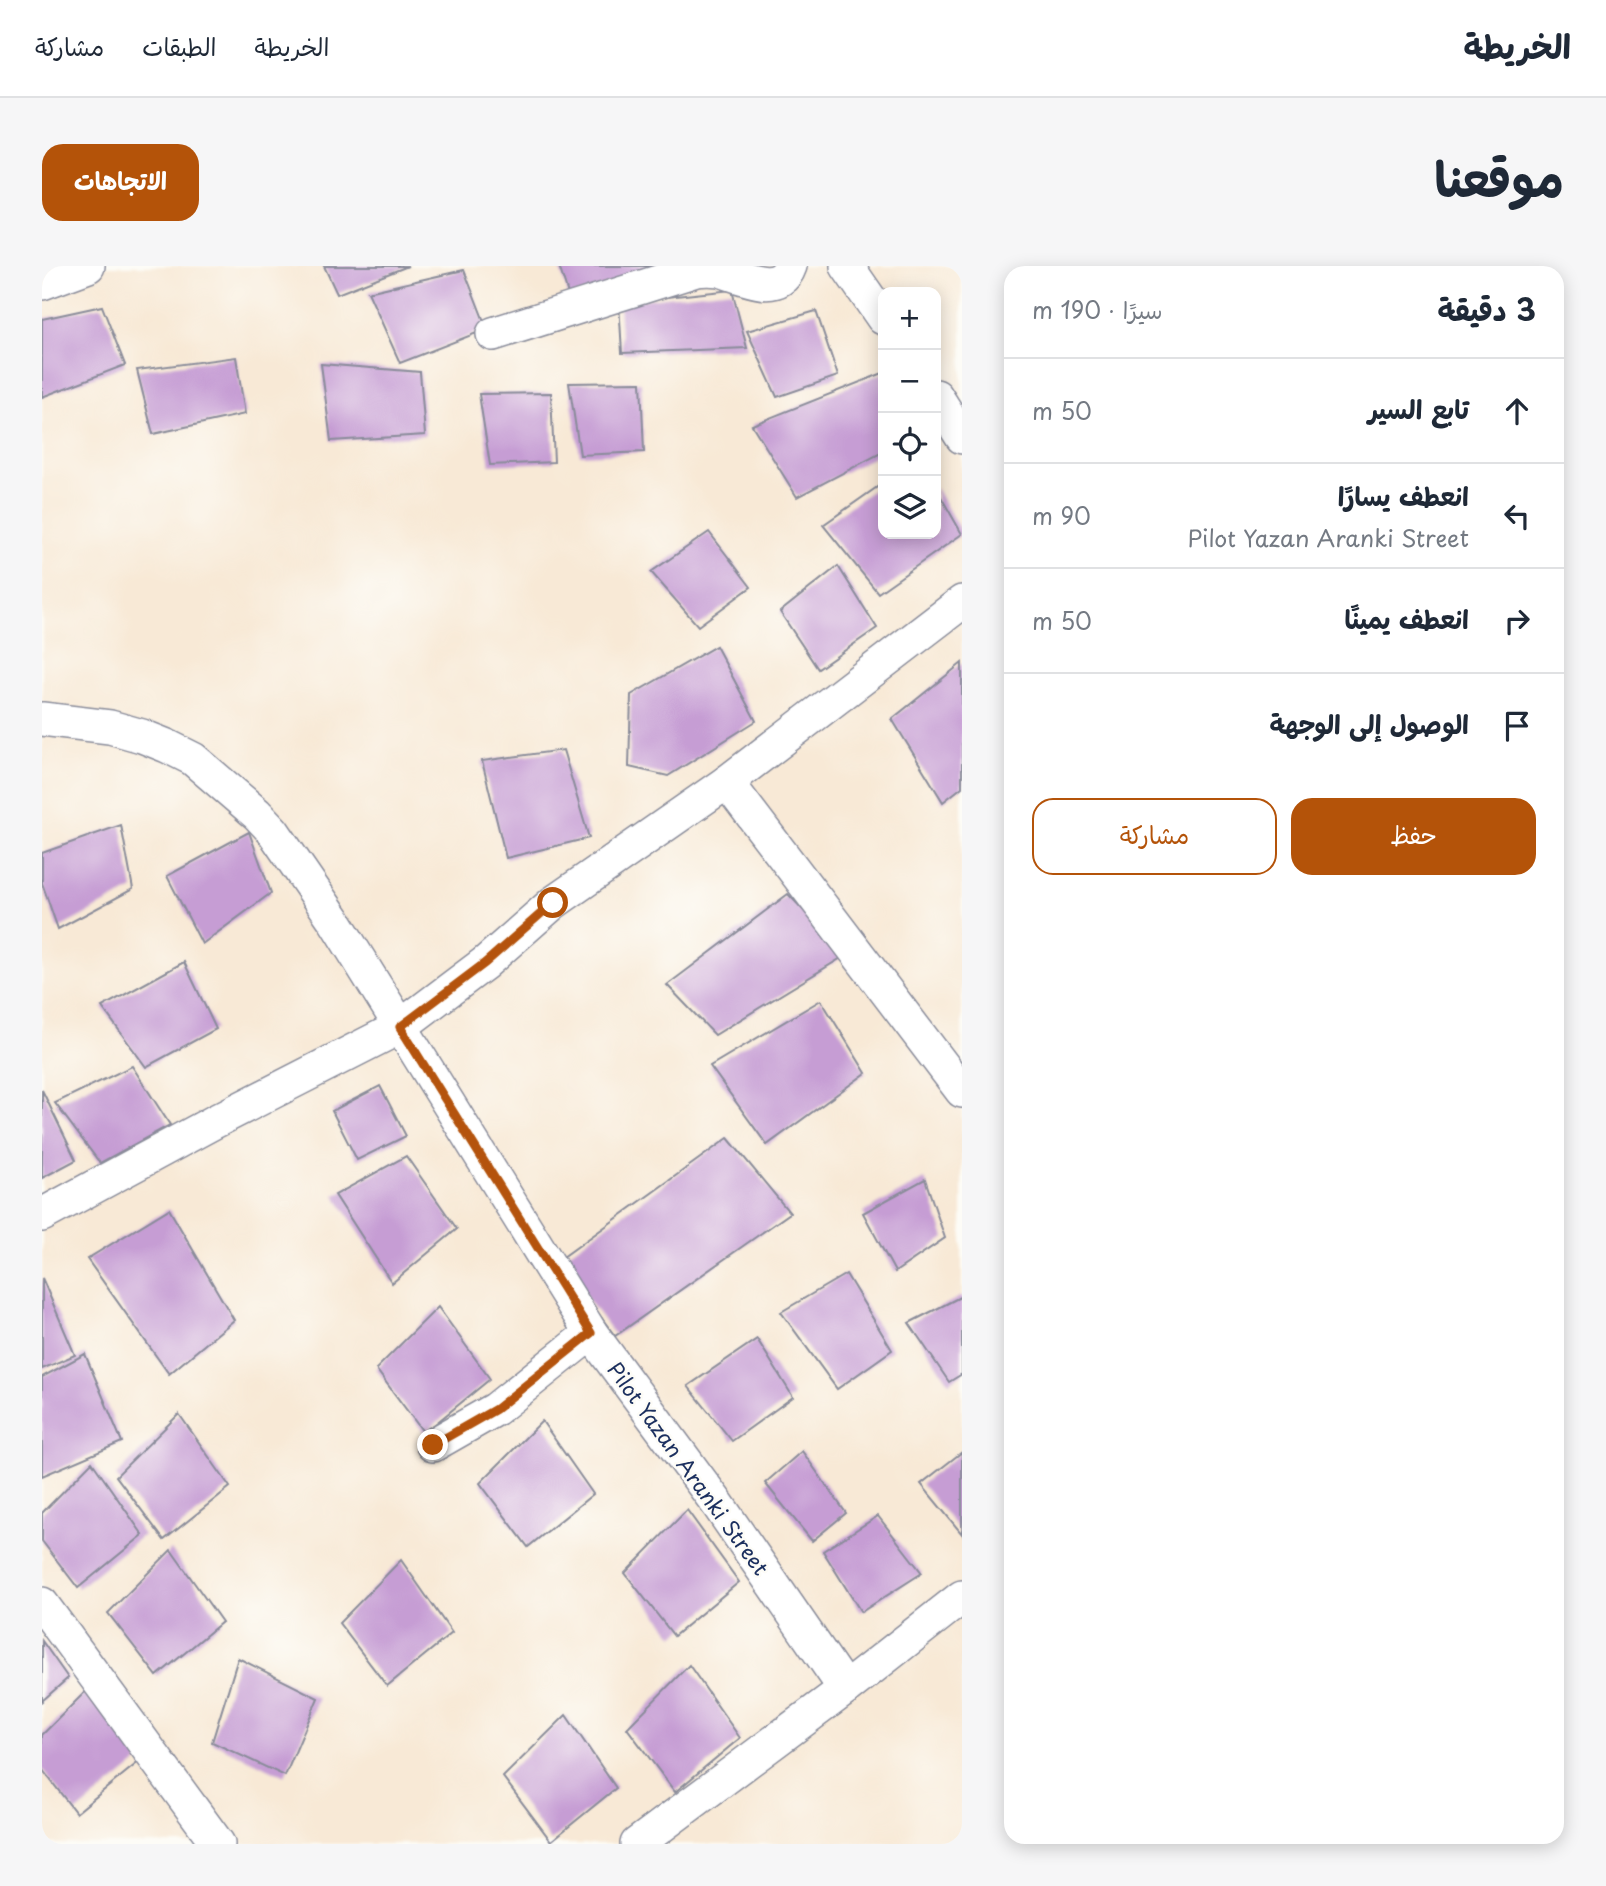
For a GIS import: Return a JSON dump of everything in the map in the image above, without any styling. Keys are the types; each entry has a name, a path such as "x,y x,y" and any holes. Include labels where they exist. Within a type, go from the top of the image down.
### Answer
{"street":[{"path":"42,283 88,266"},
{"path":"493,334 696,270 712,269 749,281 767,282 779,280 790,266"},
{"path":"847,266 878,311"},
{"path":"941,404 962,436"},
{"path":"42,1215 214,1122 400,1027 485,963 553,903 727,782 962,602"},
{"name":"Pilot Yazan Aranki Street","path":"42,719 110,727 142,736 193,760 273,831 335,920 591,1333 719,1506 845,1689"},
{"path":"727,782 962,1091"},
{"path":"433,1445 496,1409 591,1333"},
{"path":"637,1844 845,1689 962,1597"},
{"path":"42,1604 211,1841"}],"building":[{"path":"324,266 408,266 337,294"},
{"path":"559,266 672,266 569,297"},
{"path":"464,270 487,329 400,363 368,292"},
{"path":"732,290 747,348 622,353 619,302"},
{"path":"102,306 125,365 42,397 42,319"},
{"path":"816,311 838,376 777,397 747,331"},
{"path":"236,357 245,414 153,434 137,370"},
{"path":"321,364 420,372 425,435 331,441"},
{"path":"878,375 878,455 797,497 752,425"},
{"path":"641,382 644,452 580,455 569,383"},
{"path":"551,393 554,462 490,465 479,394"},
{"path":"878,486 878,539 941,539 941,497 962,534 878,593 823,525"},
{"path":"709,532 751,587 698,626 651,572"},
{"path":"838,566 877,628 818,669 780,612"},
{"path":"716,646 756,721 668,776 629,767 631,695"},
{"path":"962,663 962,787 943,802 892,719"},
{"path":"563,750 589,838 506,858 482,761"},
{"path":"121,825 133,889 58,929 42,883 42,853"},
{"path":"249,832 271,893 202,944 167,876"},
{"path":"788,894 846,955 715,1035 667,985"},
{"path":"184,962 216,1029 146,1067 102,1007"},
{"path":"821,1000 866,1073 767,1145 710,1066"},
{"path":"132,1066 170,1125 100,1163 55,1103"},
{"path":"380,1086 406,1136 357,1160 332,1111"},
{"path":"42,1090 76,1160 42,1178"},
{"path":"728,1138 790,1213 615,1336 559,1260"},
{"path":"406,1156 457,1229 392,1283 335,1195"},
{"path":"925,1179 945,1238 895,1272 863,1213"},
{"path":"169,1209 234,1320 169,1374 87,1259"},
{"path":"846,1274 892,1350 837,1389 781,1312"},
{"path":"42,1278 75,1355 42,1369"},
{"path":"962,1296 962,1374 949,1382 909,1323"},
{"path":"438,1307 490,1379 424,1433 376,1369"},
{"path":"757,1339 793,1397 732,1441 688,1386"},
{"path":"85,1354 122,1442 42,1476 42,1377"},
{"path":"179,1414 230,1487 164,1540 116,1476"},
{"path":"542,1421 593,1494 528,1547 480,1483"},
{"path":"802,1451 846,1513 812,1541 765,1483"},
{"path":"962,1452 962,1534 921,1484"},
{"path":"92,1462 143,1535 78,1588 42,1541 42,1513"},
{"path":"687,1510 739,1582 674,1636 625,1573"},
{"path":"878,1516 922,1573 861,1612 823,1551"},
{"path":"171,1550 222,1622 157,1676 108,1613"},
{"path":"401,1560 452,1633 387,1686 339,1623"},
{"path":"42,1641 68,1678 42,1701"},
{"path":"238,1658 318,1698 285,1776 212,1742"},
{"path":"689,1665 740,1738 675,1792 627,1728"},
{"path":"90,1687 141,1760 76,1813 42,1769 42,1735"},
{"path":"566,1715 616,1788 551,1841 503,1777"}],"route":[{"path":"433,1445 496,1409 591,1333 400,1027 485,963 553,903"}]}
